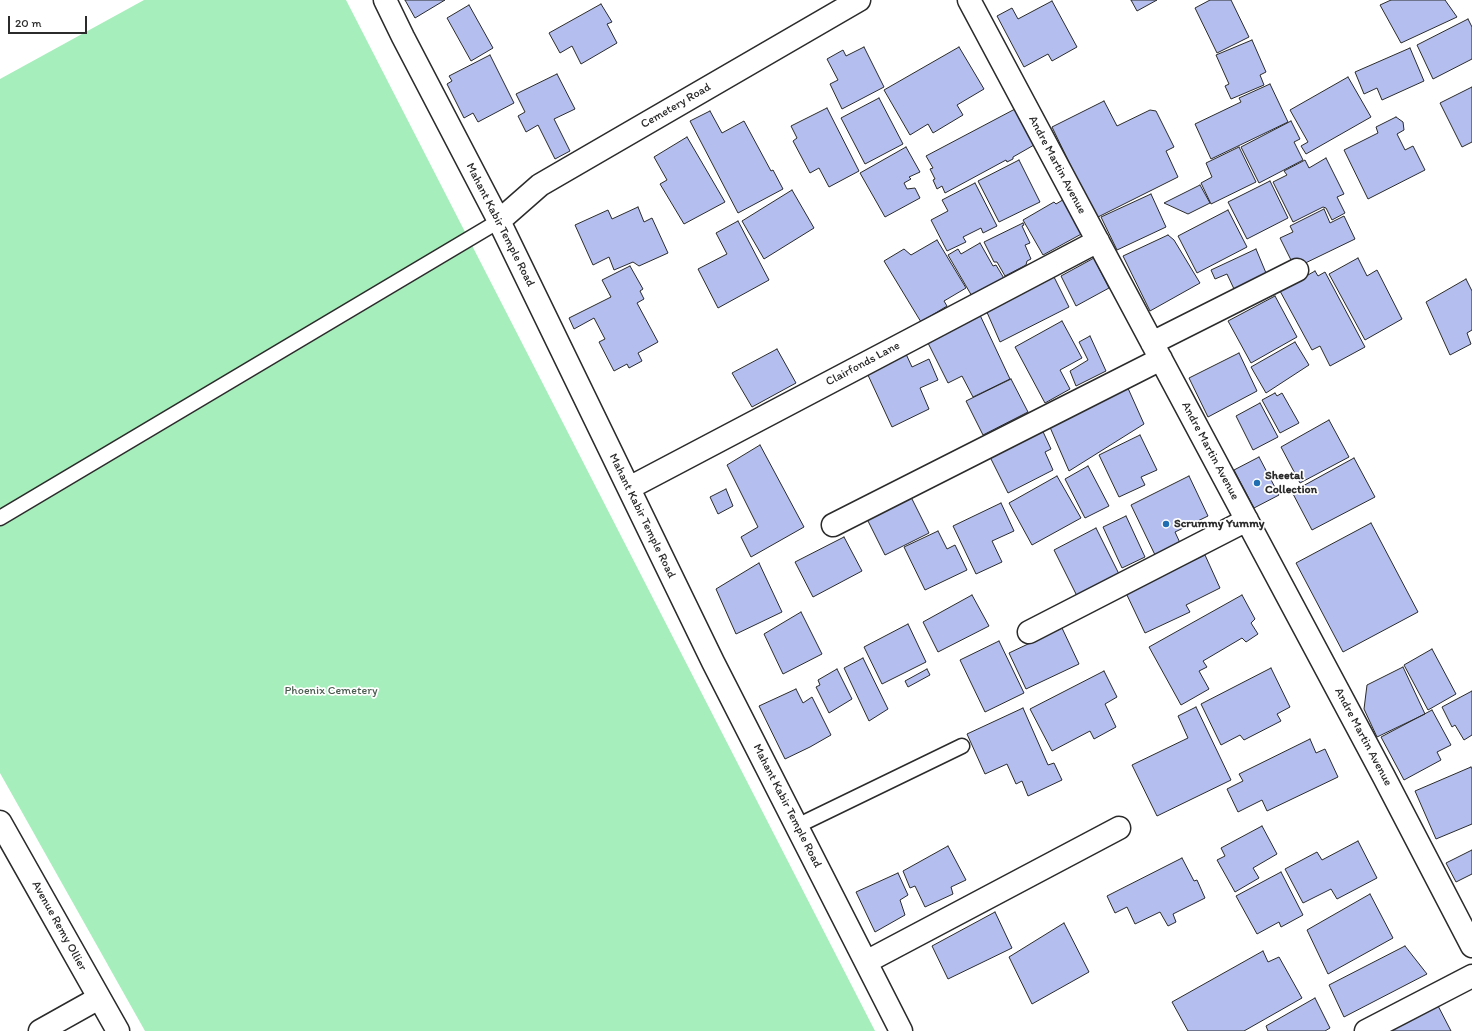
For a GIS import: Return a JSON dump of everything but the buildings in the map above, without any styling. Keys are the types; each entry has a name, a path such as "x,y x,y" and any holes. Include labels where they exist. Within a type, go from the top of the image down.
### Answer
{"street":[{"name":"Mahant Kabir Temple Road","path":"385,0 499,221 713,662 901,1031"},
{"name":"Cemetery Road","path":"499,221 540,185 859,0"},
{"name":"Andre Martin Avenue","path":"969,0 1383,775 1472,946"},
{"name":"Clairfonds Lane","path":"629,488 1098,241"},
{"path":"833,525 1157,351 1297,270"},
{"path":"1029,632 1247,520"},
{"name":"Avenue Remy Ollier","path":"0,822 118,1031"},
{"path":"866,962 1118,828"},
{"path":"1366,1031 1472,976"},
{"path":"40,1031 99,998"}],"lane":[{"path":"0,518 499,221"},
{"path":"797,826 962,746"}],"green space":[{"name":"Phoenix Cemetery","path":"144,0 346,0 875,1031 145,1031 0,773 0,79"}],"place":[{"name":"Sheetal Collection","path":"1257,483"},
{"name":"Scrummy Yummy","path":"1166,524"}]}
